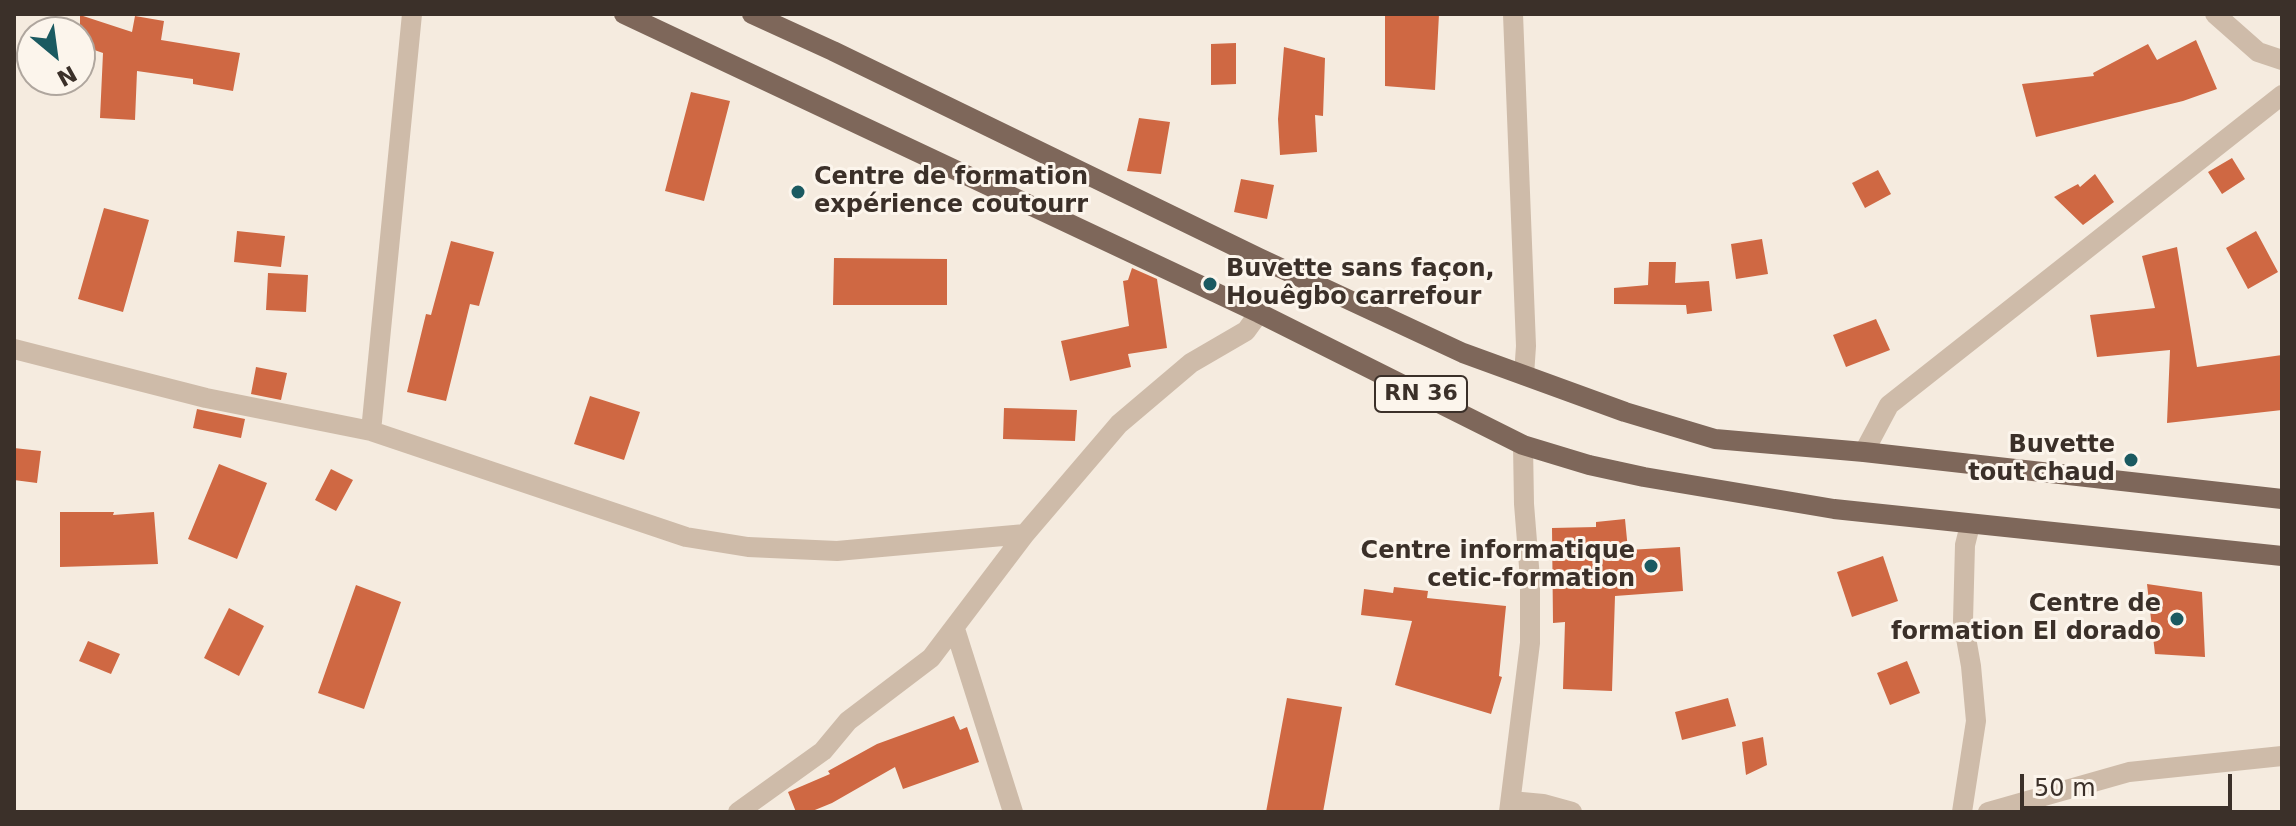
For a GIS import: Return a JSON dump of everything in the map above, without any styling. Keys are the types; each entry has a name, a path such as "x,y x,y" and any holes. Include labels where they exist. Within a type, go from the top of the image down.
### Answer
{"main road":[{"name":"RN 36","path":"624,14 1259,313 1523,445 1589,465 1644,477 1834,509 2282,556"},
{"name":"RN 36","path":"752,14 1463,353 1625,412 1715,439 1864,452 2282,499"}],"street":[{"path":"371,431 412,14"},
{"path":"1513,14 1526,330 1524,375"},
{"path":"2215,14 2258,52 2282,60"},
{"path":"1864,452 1889,405 2282,95"},
{"path":"738,812 823,751 848,721 931,658 1025,534 1119,424 1191,363 1246,331 1259,313"},
{"path":"14,349 206,398 371,431 686,537 748,547 837,551 1025,534"},
{"path":"1523,445 1530,643 1510,806 1543,804 1572,812"},
{"path":"1962,812 1976,721 1963,621 1965,545 1970,525"},
{"path":"955,629 1013,812"},
{"path":"1988,812 2129,772 2282,756"}],"building":[{"path":"1385,14 1439,14 1435,90 1385,86"},
{"path":"135,16 164,21 161,40 240,53 233,91 193,84 193,79 137,71 135,120 100,118 103,53 96,51 96,20 132,32"},
{"path":"2196,40 2217,89 2183,101 2036,137 2022,84 2094,76 2093,73 2148,44 2157,60"},
{"path":"1236,43 1236,84 1211,85 1211,44"},
{"path":"1284,47 1325,58 1323,116 1315,115 1317,152 1280,155 1278,119"},
{"path":"691,92 730,101 704,201 665,191"},
{"path":"1139,118 1170,122 1161,174 1127,171"},
{"path":"2232,158 2245,179 2222,194 2208,172"},
{"path":"1878,170 1891,194 1865,208 1852,183"},
{"path":"2095,174 2114,202 2083,225 2054,197 2078,184 2080,187"},
{"path":"1241,179 1274,185 1267,219 1234,212"},
{"path":"104,208 149,220 123,312 78,299"},
{"path":"237,231 285,236 281,267 234,262"},
{"path":"2256,231 2278,272 2248,289 2226,248"},
{"path":"1762,239 1768,274 1736,279 1731,244"},
{"path":"451,241 494,252 479,306 470,304 446,401 407,392 426,314 431,315"},
{"path":"2177,247 2197,367 2282,355 2282,410 2167,423 2170,350 2097,357 2090,315 2155,308 2142,256"},
{"path":"834,258 947,259 947,305 833,305"},
{"path":"1649,262 1676,262 1675,283 1709,281 1712,311 1687,314 1686,305 1614,304 1614,288 1648,285"},
{"path":"1132,268 1157,279 1167,348 1128,354 1131,367 1070,381 1061,341 1129,326 1123,281 1128,280"},
{"path":"268,273 308,275 306,312 266,310"},
{"path":"1876,319 1890,350 1846,367 1833,335"},
{"path":"256,367 287,373 281,400 251,394"},
{"path":"590,396 640,412 624,460 574,444"},
{"path":"1004,408 1077,410 1075,441 1003,439"},
{"path":"197,409 245,419 241,438 193,428"},
{"path":"14,448 41,451 37,483 14,480"},
{"path":"219,464 267,483 237,559 188,539"},
{"path":"331,469 353,480 336,511 315,500"},
{"path":"60,512 114,512 113,515 154,512 158,564 60,567"},
{"path":"1625,519 1628,550 1680,547 1683,591 1615,596 1612,691 1563,689 1565,622 1553,623 1552,528 1596,527 1596,522"},
{"path":"1883,556 1898,601 1852,617 1837,572"},
{"path":"2147,584 2202,592 2205,657 2155,654"},
{"path":"356,585 401,602 364,709 318,693"},
{"path":"1394,587 1428,591 1427,598 1506,606 1499,676 1502,677 1491,714 1395,685 1412,621 1361,615 1364,589 1393,593"},
{"path":"229,608 264,626 239,676 204,658"},
{"path":"88,641 120,654 111,674 79,661"},
{"path":"1907,661 1920,693 1890,705 1877,673"},
{"path":"1287,698 1342,707 1323,812 1266,812"},
{"path":"1728,698 1736,726 1682,740 1675,712"},
{"path":"954,716 960,730 967,727 979,762 903,789 895,767 832,803 810,812 796,812 788,792 830,774 828,771 877,744"},
{"path":"1763,737 1767,765 1746,775 1742,742"}],"place":[{"name":"Centre de formation expérience coutourr","path":"798,192"},
{"name":"Buvette sans façon, Houêgbo carrefour","path":"1210,284"},
{"name":"Buvette tout chaud","path":"2131,460"},
{"name":"Centre informatique cetic-formation","path":"1651,566"},
{"name":"Centre de formation El dorado","path":"2177,619"}]}
